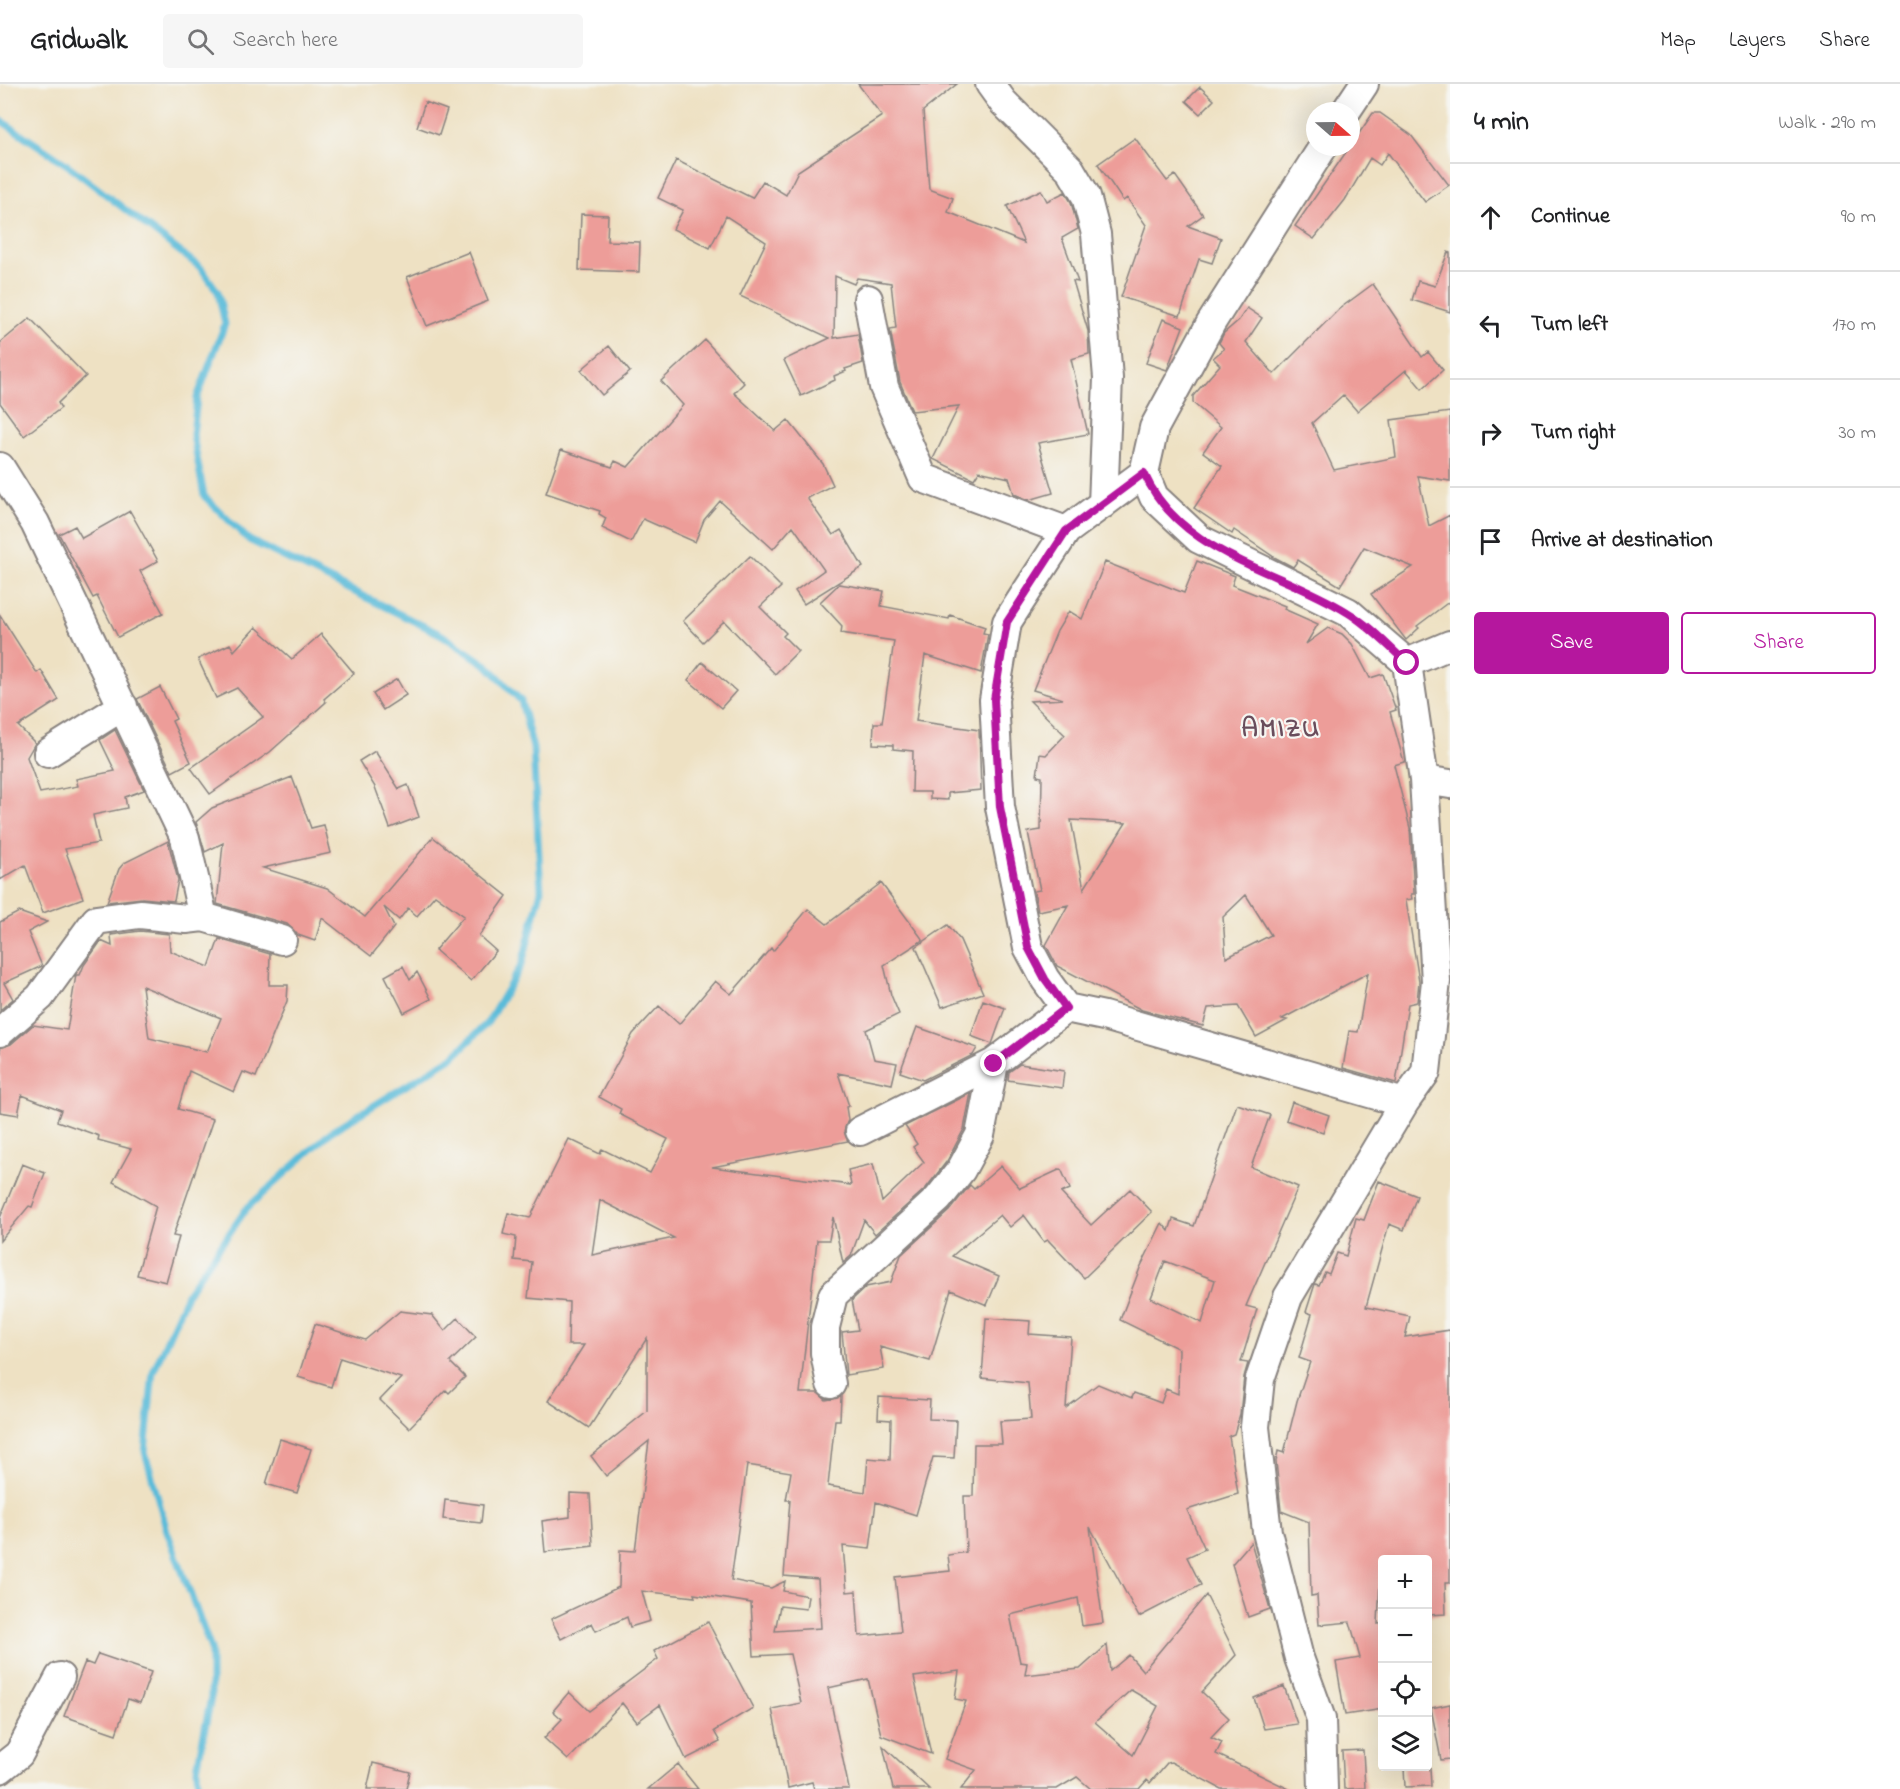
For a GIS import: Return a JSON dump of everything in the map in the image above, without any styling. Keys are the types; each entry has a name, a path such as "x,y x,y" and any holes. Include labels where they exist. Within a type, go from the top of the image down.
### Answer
{"street":[{"path":"990,84 1003,102 1070,169 1086,196 1096,234 1108,378 1103,504"},
{"path":"1352,102 1364,84"},
{"path":"1317,156 1210,323 1154,428 1144,473 1154,496 1199,540 1348,612 1407,663 1437,782 1438,1074 1404,1102 1288,1297 1260,1379 1255,1427 1267,1533 1299,1658 1321,1719 1320,1786"},
{"path":"868,299 884,387 922,478 1066,531"},
{"path":"0,467 35,523 185,838 202,917"},
{"path":"1144,473 1066,531 1007,622 994,700 1000,807 1028,947 1045,979 1066,1008 1104,1016 1404,1102"},
{"path":"1407,663 1450,645"},
{"path":"48,753 123,706"},
{"path":"0,1032 40,997 96,920 140,914 186,919 202,917 282,940"},
{"path":"860,1131 994,1064 1066,1008"},
{"path":"831,1384 825,1353 825,1327 833,1296 938,1199 961,1170 980,1135 994,1064"},
{"path":"0,1769 18,1754 60,1677"}],"building":[{"path":"858,84 957,84 923,111 929,189 953,198 948,212 1024,243 1007,206 1041,190 1047,201 1065,192 1071,202 1078,229 1062,238 1078,282 1073,281 1088,331 1089,354 1071,359 1088,434 1038,443 1053,493 1029,500 1014,494 1009,478 979,471 974,479 933,459 959,406 912,411 900,382 890,329 896,328 891,283 857,278 854,284 835,276 834,338 858,334 863,363 845,369 846,371 834,376 835,380 801,396 784,360 830,338 740,296 766,242 726,216 710,248 673,229 683,210 658,198 676,160 752,198 763,181 786,195 798,171 882,116"},
{"path":"1200,87 1214,100 1200,114 1186,101"},
{"path":"425,102 447,110 439,135 417,127"},
{"path":"1373,113 1380,113 1411,135 1449,185 1425,202 1388,153 1380,165 1370,158 1345,200 1314,239 1295,226 1343,156 1360,156 1360,132"},
{"path":"1135,138 1167,181 1175,175 1203,215 1188,226 1221,238 1212,263 1199,259 1180,316 1121,297 1146,225 1127,198 1123,201 1098,164"},
{"path":"581,214 608,215 607,241 640,242 639,272 579,270"},
{"path":"469,252 488,301 427,326 407,277"},
{"path":"1448,252 1450,253 1450,312 1412,300 1418,281 1435,286"},
{"path":"1373,284 1422,357 1428,352 1443,370 1422,389 1406,370 1357,411 1343,395 1312,423 1334,470 1396,457 1391,420 1450,412 1450,481 1418,476 1429,526 1450,515 1450,601 1417,626 1419,628 1406,640 1371,594 1413,567 1364,547 1340,586 1298,560 1293,567 1274,557 1234,530 1232,534 1194,508 1222,466 1203,452 1221,427 1193,403 1193,396 1220,365 1213,358 1224,349 1219,343 1224,333 1239,320 1247,308 1262,318 1246,342 1274,374 1339,309"},
{"path":"30,318 86,376 58,403 61,408 24,436 0,403 0,343"},
{"path":"1163,319 1183,327 1167,370 1146,363"},
{"path":"705,340 744,383 734,393 775,431 788,420 823,464 833,485 807,498 833,535 841,530 863,567 804,604 795,591 824,570 793,526 773,549 720,501 704,520 695,542 643,519 631,542 602,528 606,518 599,514 600,511 546,493 561,450 612,467 615,461 628,467 683,405 661,381"},
{"path":"609,346 630,372 602,395 581,370"},
{"path":"130,511 158,561 140,571 163,613 118,637 97,596 93,598 59,534 75,526 82,538"},
{"path":"750,556 781,587 760,607 786,633 783,636 798,651 775,674 724,621 703,642 683,621"},
{"path":"1197,561 1235,576 1232,585 1285,606 1284,609 1318,624 1306,644 1328,628 1342,634 1352,644 1370,678 1383,674 1396,710 1390,712 1404,762 1394,765 1410,828 1414,894 1411,894 1412,899 1406,900 1419,981 1417,1002 1408,1004 1396,1083 1343,1068 1349,1031 1358,1032 1368,973 1282,1019 1287,1020 1256,1037 1238,1006 1208,1008 1203,1026 1142,1010 1057,966 1046,945 1068,905 1038,911 1034,891 1040,890 1028,832 1041,830 1042,777 1037,776 1040,754 1046,755 1065,735 1030,701 1063,699 1033,690 1057,631 1069,611 1082,619 1105,562 1184,593","holes":["1071,820 1126,823 1084,889","1246,895 1271,935 1226,958 1223,917"]},
{"path":"839,584 884,591 881,606 949,619 950,615 985,627 983,633 988,634 981,673 925,655 916,721 979,730 981,790 948,793 948,800 930,799 930,792 912,792 913,751 893,749 893,745 873,744 874,723 882,723 894,641 841,633 842,626 820,602"},
{"path":"0,615 37,673 41,670 59,700 18,726 35,743 27,757 40,793 78,786 76,779 115,771 100,740 115,730 144,790 125,797 127,808 93,815 99,843 65,849 83,898 43,913 25,865 0,880"},
{"path":"256,627 292,659 321,634 354,673 324,699 326,702 270,752 210,794 191,768 263,717 237,688 216,698 198,659 230,644 234,651"},
{"path":"702,662 736,691 721,708 688,680"},
{"path":"397,679 406,695 383,710 373,694"},
{"path":"160,687 176,719 172,721 191,762 172,772 137,699"},
{"path":"375,751 399,789 408,785 419,817 390,828 375,787 359,761"},
{"path":"292,777 311,828 324,825 331,853 263,868 327,888 365,917 433,837 507,896 479,936 496,951 471,981 435,950 464,916 435,895 417,916 408,908 399,920 384,907 394,927 371,956 322,918 315,941 298,935 287,924 217,904 223,843 205,852 196,822 212,808"},
{"path":"168,841 178,880 174,901 142,898 107,902 119,869 124,863"},
{"path":"881,883 923,940 884,965 891,995 899,1014 866,1030 874,1059 897,1063 892,1084 838,1073 849,1106 846,1107 848,1120 844,1131 848,1141 712,1167 851,1185 848,1170 873,1164 882,1202 924,1162 913,1147 917,1144 905,1126 971,1093 964,1129 947,1161 926,1188 875,1234 864,1220 851,1256 843,1263 833,1217 829,1240 817,1240 800,1393 818,1393 826,1400 841,1397 840,1420 835,1420 828,1486 865,1492 868,1458 890,1460 891,1420 878,1419 879,1397 930,1400 929,1419 956,1420 954,1458 933,1457 916,1515 876,1502 870,1549 843,1546 847,1592 856,1591 859,1636 901,1632 895,1577 950,1571 948,1555 966,1552 964,1496 973,1496 974,1444 1002,1444 1000,1421 1031,1419 1028,1383 982,1378 986,1318 1030,1321 1029,1334 1071,1337 1066,1408 1098,1384 1132,1398 1134,1393 1161,1403 1166,1389 1178,1394 1179,1349 1120,1320 1140,1268 1162,1223 1169,1231 1173,1219 1194,1226 1237,1104 1270,1115 1251,1167 1298,1187 1246,1306 1257,1309 1241,1362 1248,1363 1240,1414 1234,1434 1229,1436 1238,1494 1187,1510 1205,1549 1187,1557 1201,1585 1139,1617 1090,1527 1103,1623 1082,1626 1078,1598 1010,1615 1020,1662 1027,1663 1025,1675 1080,1669 1107,1645 1110,1671 1129,1655 1143,1671 1206,1595 1236,1655 1202,1692 1229,1718 1211,1737 1222,1742 1216,1754 1289,1789 1221,1789 1171,1762 1167,1763 1150,1783 1147,1780 1139,1789 1091,1789 1077,1777 1057,1789 961,1789 976,1770 945,1759 966,1701 955,1699 959,1671 914,1677 931,1754 881,1735 868,1679 828,1688 849,1789 814,1789 812,1782 788,1788 772,1709 801,1703 790,1654 754,1656 751,1603 694,1594 695,1597 642,1591 650,1621 630,1627 627,1617 596,1631 592,1623 561,1639 551,1619 619,1587 620,1550 635,1551 649,1441 606,1476 591,1456 647,1411 647,1338 589,1428 548,1401 584,1345 568,1345 569,1302 528,1298 532,1262 514,1260 516,1237 503,1234 508,1213 530,1218 569,1139 600,1154 602,1149 650,1173 668,1139 619,1114 621,1109 599,1097 633,1034 659,1006 679,1024 715,981 731,994 771,948 773,951 808,909 827,924","holes":["600,1200 674,1238 592,1255","1165,1261 1215,1280 1202,1323 1151,1298","747,1465 791,1472 786,1500 790,1500 784,1576 818,1579 821,1628 775,1631 780,1606 806,1609 808,1596 783,1591 785,1581 771,1588 731,1580","1131,1690 1158,1706 1133,1755 1095,1722"]},
{"path":"19,912 47,922 28,932 42,966 4,983 13,999 0,1010 0,922"},
{"path":"948,925 960,940 983,993 942,1007 916,947"},
{"path":"140,931 169,934 170,951 209,967 219,939 270,954 269,985 288,985 287,1001 256,1077 243,1072 234,1092 189,1071 178,1109 213,1119 173,1236 179,1237 166,1282 137,1275 156,1206 113,1182 131,1149 98,1140 99,1136 57,1121 61,1110 22,1095 18,1115 0,1112 0,1048 11,1044 33,1025 67,1030 76,975 80,975 84,965 101,941 112,946 111,935","holes":["142,986 221,1018 207,1052 149,1038"]},
{"path":"403,966 410,980 417,972 431,999 404,1013 385,976"},
{"path":"983,1000 1005,1008 992,1044 971,1036"},
{"path":"917,1027 977,1048 973,1055 923,1080 900,1072"},
{"path":"1020,1064 1064,1071 1062,1088 1008,1080 1009,1072"},
{"path":"1292,1102 1329,1115 1323,1133 1286,1120"},
{"path":"22,1164 45,1173 32,1207 29,1206 0,1241 0,1218"},
{"path":"1001,1166 1020,1188 1061,1169 1070,1189 1061,1193 1091,1225 1130,1189 1152,1212 1084,1278 1048,1240 1044,1242 1024,1215 1010,1227 1000,1215 952,1256 999,1276 987,1305 951,1290 930,1361 880,1347 884,1369 846,1375 842,1332 858,1330 852,1300 866,1287 891,1282 901,1255 949,1211 970,1185 974,1189"},
{"path":"1379,1181 1417,1196 1404,1230 1389,1224 1366,1307 1410,1316 1405,1337 1450,1330 1450,1583 1445,1583 1446,1614 1432,1615 1432,1555 1378,1555 1378,1710 1345,1715 1336,1662 1360,1658 1350,1622 1319,1625 1317,1595 1311,1596 1309,1522 1281,1511 1276,1461 1278,1451 1284,1453 1310,1362 1299,1358 1312,1314 1306,1312 1315,1284 1319,1285 1325,1272 1329,1274 1337,1253 1346,1256 1356,1218 1364,1220"},
{"path":"400,1311 432,1315 445,1331 458,1318 476,1337 450,1362 465,1377 449,1393 446,1390 409,1428 380,1400 401,1378 340,1358 331,1387 298,1377 315,1324 365,1340"},
{"path":"280,1439 311,1449 297,1493 266,1484"},
{"path":"570,1493 590,1494 593,1546 545,1552 542,1521 570,1517"},
{"path":"445,1500 483,1505 481,1523 443,1519"},
{"path":"1251,1542 1270,1609 1248,1617 1232,1564"},
{"path":"708,1622 753,1708 714,1731 720,1742 686,1759 660,1705 637,1722 622,1703 568,1760 544,1738 562,1719 553,1711 569,1692 589,1711 658,1659 654,1651"},
{"path":"98,1654 151,1672 140,1703 128,1699 116,1734 64,1716 85,1662 93,1665"},
{"path":"1284,1686 1297,1724 1264,1729 1254,1698"},
{"path":"1450,1704 1450,1759 1441,1760 1432,1708"},
{"path":"883,1746 929,1789 893,1789"},
{"path":"1363,1750 1365,1788 1344,1789 1342,1751"},
{"path":"373,1763 410,1772 406,1789 367,1789"},
{"path":"678,1764 698,1789 648,1789"},
{"path":"1404,1771 1430,1771 1431,1786 1405,1787"}],"waterway":[{"path":"0,120 66,164 201,268 218,292 225,324 197,398 193,435 204,496 249,540 442,635 488,666 521,701 533,748 541,891 522,964 488,1022 453,1057 332,1131 247,1208 188,1292 153,1372 145,1452 167,1531 211,1649 211,1697 197,1769 198,1789"}],"district":[{"name":"AMIZU","path":"1281,729"}],"route":[{"path":"994,1064 1066,1008 1045,979 1028,947 1000,807 994,700 1007,622 1066,531 1144,473 1154,496 1199,540 1348,612 1407,663"}]}
